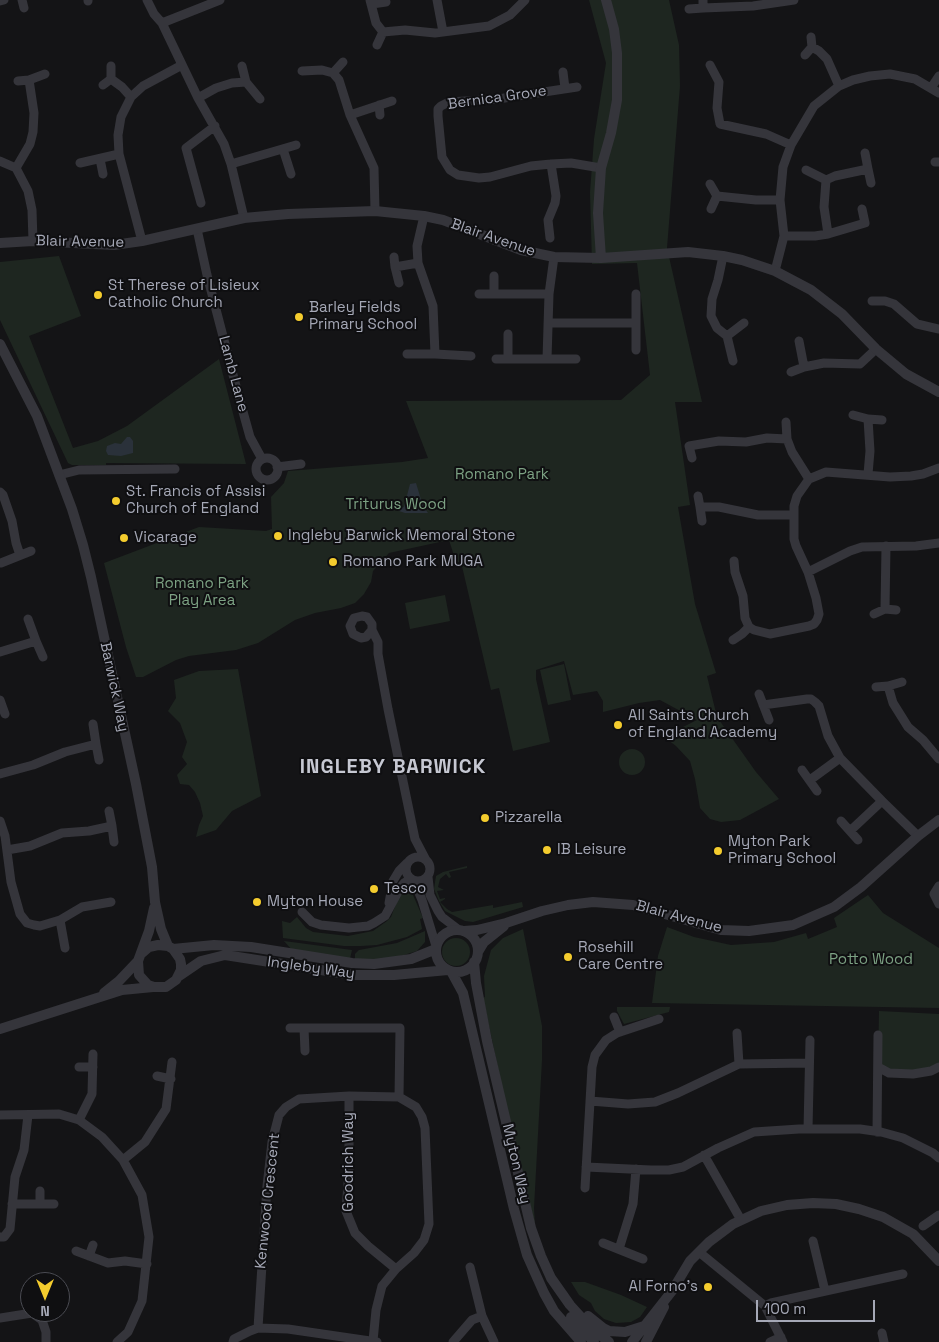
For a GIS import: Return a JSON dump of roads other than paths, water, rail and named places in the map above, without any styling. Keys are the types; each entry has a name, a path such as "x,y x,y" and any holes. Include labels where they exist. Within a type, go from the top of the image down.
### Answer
{"street":[{"path":"147,0 154,14 162,23 198,98 224,144 231,164 244,218"},
{"path":"162,23 220,0"},
{"path":"437,0 443,32"},
{"path":"383,32 405,30 435,33 489,26 510,15 525,0"},
{"path":"601,258 598,213 601,168 611,133 617,100 617,53 614,29 606,0"},
{"path":"689,9 703,4 753,6 794,0"},
{"path":"383,32 376,24 371,2 386,2"},
{"path":"377,45 383,32"},
{"path":"805,55 812,47 811,37"},
{"path":"812,47 819,50 827,59 839,86"},
{"path":"333,73 343,62"},
{"path":"142,241 119,154 120,124 124,108 131,97 154,78 182,65"},
{"path":"710,65 719,82 717,108 720,124 766,134 791,145"},
{"path":"111,66 111,79"},
{"path":"242,66 246,82 260,99"},
{"path":"302,71 322,70 333,73 339,80 350,115 374,168 375,211"},
{"name":"Bernica Grove","path":"563,72 565,88"},
{"path":"18,81 29,80 45,74"},
{"path":"775,271 784,236 780,200 783,167 791,145 814,106 839,86 853,80 890,74 915,79 935,90 939,76"},
{"path":"111,79 131,97"},
{"path":"103,85 111,79"},
{"path":"16,168 30,144 33,132 34,114 29,80"},
{"path":"198,98 216,88 232,83 246,82"},
{"name":"Bernica Grove","path":"577,87 498,99 449,102 441,106 438,109 442,157 450,170 458,175 485,178 531,166 551,164 572,163 601,168"},
{"path":"350,115 392,101"},
{"path":"379,105 380,115"},
{"path":"201,203 182,145 215,126"},
{"path":"231,164 296,146"},
{"path":"283,149 291,174"},
{"path":"865,153 871,183"},
{"path":"80,163 119,154"},
{"path":"100,159 103,174"},
{"path":"0,161 16,168 28,192 32,210 34,241"},
{"path":"550,238 544,220 555,203 556,196 551,164"},
{"path":"826,180 835,176 868,169"},
{"path":"806,170 826,180"},
{"path":"826,180 824,206 828,234"},
{"path":"710,184 717,196"},
{"path":"717,196 756,200 780,200"},
{"path":"711,209 717,196"},
{"path":"784,236 828,234 865,223 862,209"},
{"name":"Blair Avenue","path":"2,244 34,241 114,245 142,241 244,218 288,214 375,211 424,216 455,225 521,250 554,257 601,258 688,252 723,256 775,271 811,290 830,304 876,349 906,374 939,392"},
{"path":"424,216 417,246 418,263 433,306 435,354"},
{"name":"Lamb Lane","path":"197,229 236,390 250,437 262,458"},
{"path":"723,256 712,299 711,316 717,328 727,336 734,361"},
{"path":"394,257 399,283"},
{"path":"547,359 549,294 554,257"},
{"path":"395,267 418,263"},
{"path":"494,276 494,294"},
{"path":"479,294 549,294"},
{"path":"636,294 636,350"},
{"path":"872,301 885,301 894,304 917,324 939,329"},
{"path":"548,323 636,323"},
{"path":"727,336 744,323"},
{"path":"508,334 508,359"},
{"path":"800,341 804,367"},
{"name":"Barwick Way","path":"0,344 36,416 72,509 91,577 112,674 152,867 155,902 161,929 170,948"},
{"path":"791,372 804,367 824,364 860,364 876,349"},
{"path":"407,354 471,356"},
{"path":"496,359 576,359"},
{"path":"853,415 882,420"},
{"path":"868,419 870,444 868,474"},
{"path":"786,422 787,439 798,465 809,479"},
{"path":"692,458 690,446 719,441 746,442 767,438 787,439"},
{"path":"262,458 270,458 275,462 277,470 272,478 258,476 256,467 262,458"},
{"path":"277,467 300,464"},
{"path":"734,561 743,596 745,618 749,627 770,634 814,624 819,614 818,608 808,572 796,546 794,515 796,496 809,479 826,472 890,477 923,474 939,468"},
{"path":"59,475 79,470 175,470"},
{"path":"252,483 258,476"},
{"path":"0,492 3,495 12,521 20,555"},
{"path":"698,496 702,521"},
{"path":"700,507 719,507 758,515 794,515"},
{"path":"808,572 850,550 862,547 916,546 939,542"},
{"path":"885,609 886,546"},
{"path":"1,563 31,551"},
{"path":"874,614 885,609 896,610"},
{"path":"378,654 370,643 356,637 350,630 354,618 358,616 367,617 372,624 372,630 378,642 378,654 415,839 431,867 428,877 430,895 442,917 468,933 476,942 476,957 462,971 450,970 440,963 422,900 406,872 415,839"},
{"path":"28,619 42,657"},
{"path":"733,640 749,627"},
{"path":"361,638 366,637 372,630"},
{"path":"0,652 36,640"},
{"path":"876,688 902,682"},
{"path":"888,686 893,703 901,718 939,759"},
{"path":"758,694 769,720"},
{"path":"763,705 807,699 815,702 819,706 828,736 840,758 918,836"},
{"path":"0,700 5,714"},
{"path":"93,724 98,760"},
{"path":"0,774 33,765 65,752 96,744"},
{"path":"810,780 840,758"},
{"path":"802,770 817,791"},
{"path":"850,831 882,801"},
{"path":"109,811 114,842"},
{"name":"Blair Avenue","path":"461,930 477,930 542,911 593,902 634,905 721,930 749,931 774,929 810,919 834,908 862,887 918,836 939,820"},
{"path":"0,821 5,836 11,882 18,907 23,919 27,923 40,926 60,920 82,907 111,902"},
{"path":"841,821 858,840"},
{"path":"7,850 30,846 62,833 90,831 112,826"},
{"path":"388,909 393,881 399,871 418,857 426,860"},
{"path":"302,912 312,922 320,925 358,928 374,924 385,916 404,883 412,880 420,882 428,877"},
{"path":"939,886 934,894 939,904"},
{"name":"Barwick Way","path":"140,957 155,902"},
{"path":"60,920 65,948"},
{"name":"Blair Avenue","path":"476,957 484,942 506,923"},
{"path":"436,947 442,936 453,930 461,930"},
{"path":"0,1028 100,997 122,990 160,988 171,984 179,976 181,970 180,959 170,948 154,945 140,957 120,981 100,997"},
{"name":"Ingleby Way","path":"170,948 214,945 251,947 352,963 374,964 411,959 436,947"},
{"name":"Ingleby Way","path":"179,976 201,961 225,955 353,975 394,975 450,970"},
{"path":"140,957 140,974 143,980 154,987"},
{"name":"Myton Way","path":"476,957 476,983 487,1041 531,1228 551,1278 586,1323 609,1342"},
{"name":"Myton Way","path":"450,970 463,993 514,1209 527,1254 554,1311 581,1342"},
{"path":"614,1018 620,1032"},
{"path":"585,1188 592,1066 595,1055 606,1040 620,1032 659,1019"},
{"path":"290,1028 400,1028 399,1097 416,1107 422,1117 425,1128 429,1224 424,1240 382,1286 376,1310 373,1341"},
{"path":"304,1028 305,1051"},
{"path":"738,1032 739,1064"},
{"path":"877,1132 878,1035"},
{"path":"808,1129 810,1040"},
{"path":"79,1120 92,1094 92,1054"},
{"path":"123,1160 145,1142 166,1109 172,1062"},
{"path":"590,1101 628,1104 655,1102 739,1064 809,1064"},
{"path":"878,1067 889,1073 913,1074 931,1071 939,1067"},
{"path":"79,1068 92,1068"},
{"path":"157,1076 171,1079"},
{"name":"Goodrich Way","path":"349,1096 349,1169 346,1211 355,1232 368,1246 396,1269"},
{"name":"Kenwood Crescent","path":"258,1328 267,1186 272,1142 279,1115 286,1107 299,1098 399,1097"},
{"path":"0,1115 60,1114 79,1120 102,1137 123,1160 142,1195 149,1237 142,1300 128,1332 117,1342"},
{"path":"0,1237 4,1237 10,1229 15,1177 24,1150 28,1115"},
{"path":"586,1167 669,1170 683,1167 754,1132 775,1129 860,1129 903,1138 937,1153"},
{"path":"704,1155 741,1220"},
{"path":"618,1248 633,1204 636,1169"},
{"path":"40,1191 40,1204"},
{"path":"646,1342 690,1261 712,1238 760,1211 787,1204 813,1203 852,1207 883,1217 913,1234 939,1261"},
{"path":"12,1204 54,1204"},
{"path":"923,1226 939,1215"},
{"path":"813,1241 811,1254 825,1291"},
{"path":"603,1243 643,1259"},
{"path":"88,1256 93,1245"},
{"path":"76,1250 108,1263 125,1261 147,1264"},
{"path":"699,1252 765,1306 782,1339 770,1342"},
{"path":"470,1267 482,1316 494,1342"},
{"path":"765,1306 771,1303 903,1274"},
{"path":"632,1342 672,1291"},
{"path":"563,1295 578,1305 592,1320 609,1331 625,1332 645,1326"},
{"path":"563,1295 566,1310 594,1342"},
{"path":"0,1318 32,1313 42,1320 46,1332 46,1342"},
{"path":"453,1342 472,1320 482,1316"},
{"path":"233,1342 234,1339 258,1328 288,1329 378,1342"}],"place":[{"name":"St Therese of Lisieux Catholic Church","path":"98,295"},
{"name":"Barley Fields Primary School","path":"299,317"},
{"name":"St. Francis of Assisi Church of England","path":"116,501"},
{"name":"Ingleby Barwick Memoral Stone","path":"278,536"},
{"name":"Vicarage","path":"124,538"},
{"name":"Romano Park MUGA","path":"333,562"},
{"name":"All Saints Church of England Academy","path":"618,725"},
{"name":"Pizzarella","path":"485,818"},
{"name":"IB Leisure","path":"547,850"},
{"name":"Myton Park Primary School","path":"718,851"},
{"name":"Tesco","path":"374,889"},
{"name":"Myton House","path":"257,902"},
{"name":"Rosehill Care Centre","path":"568,957"},
{"name":"Al Forno's","path":"708,1287"}],"district":[{"name":"INGLEBY BARWICK","path":"393,768"}],"park label":[{"name":"Romano Park","path":"502,475"},
{"name":"Triturus Wood","path":"396,505"},
{"name":"Romano Park Play Area","path":"202,592"},
{"name":"Potto Wood","path":"871,960"}]}
